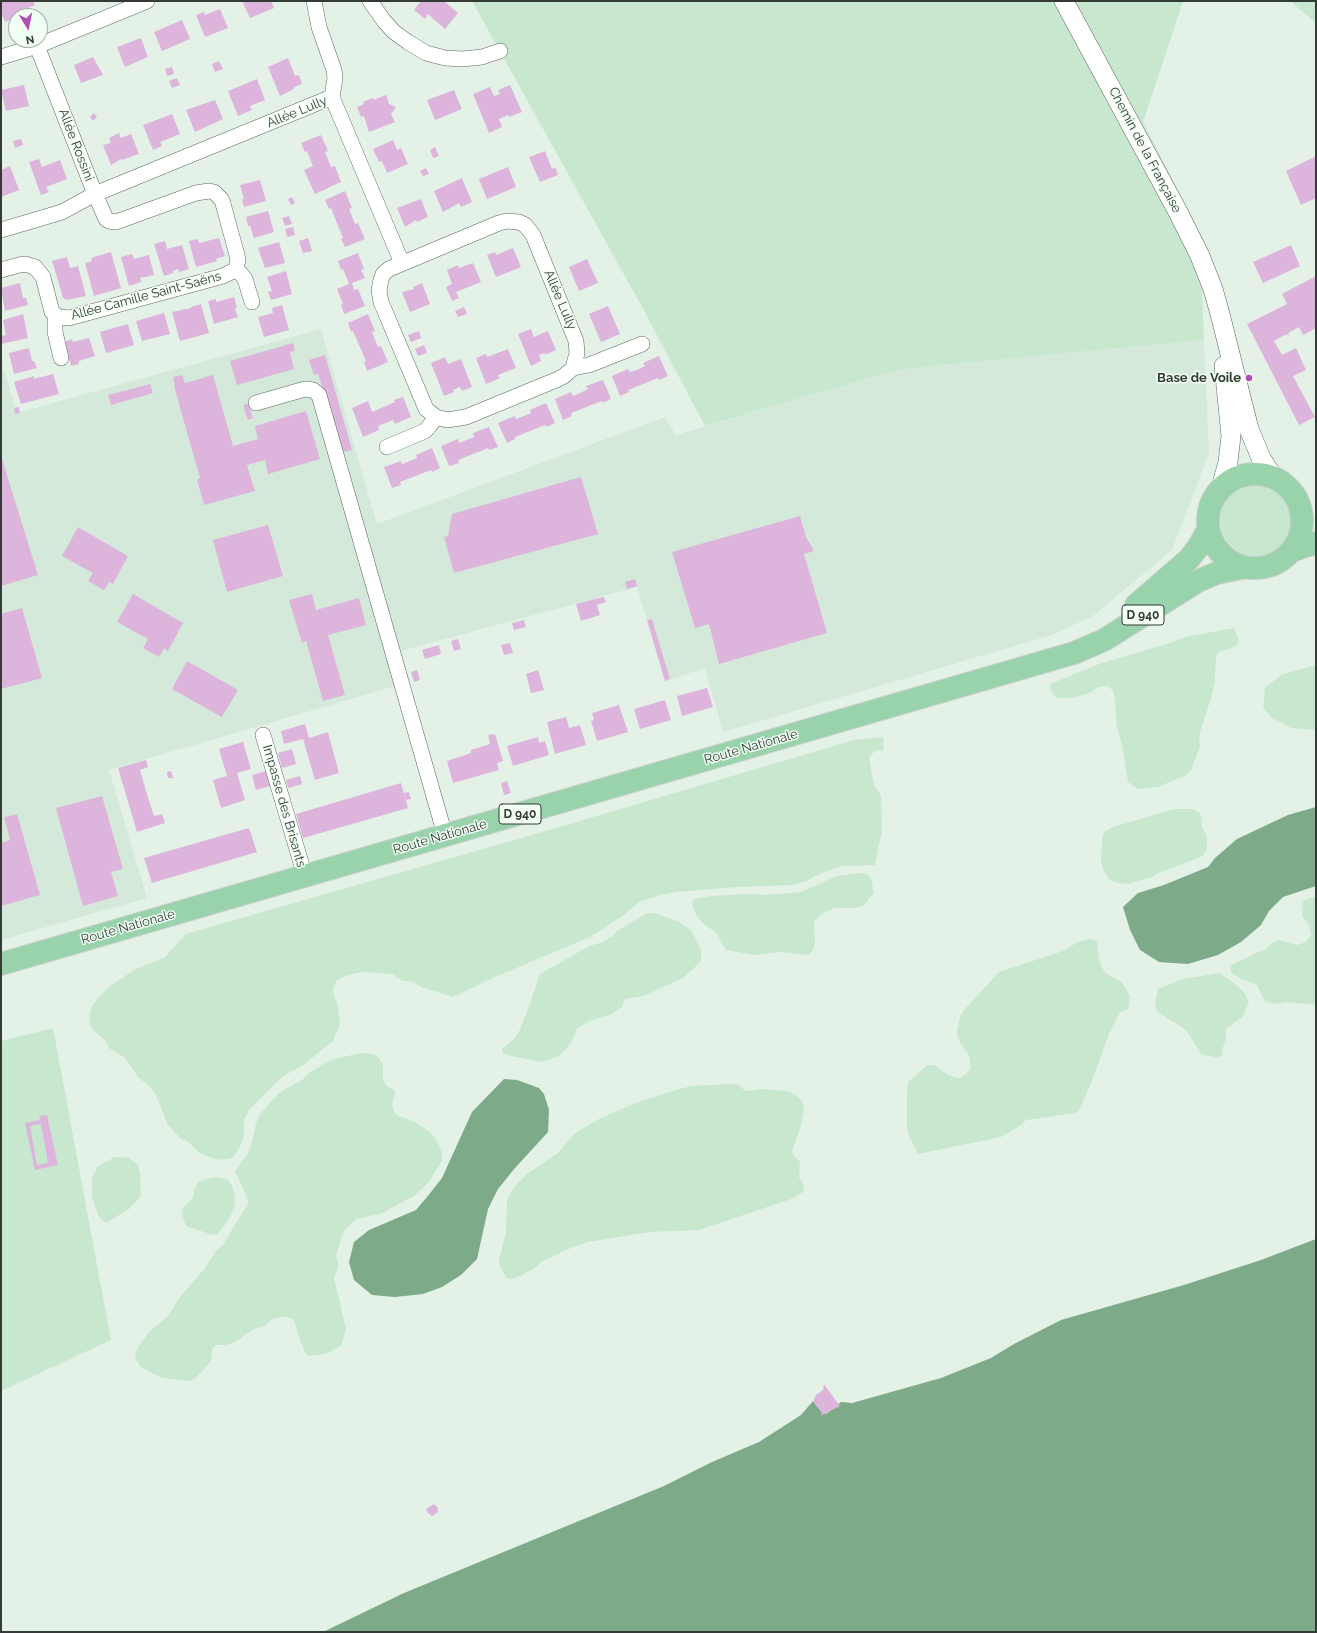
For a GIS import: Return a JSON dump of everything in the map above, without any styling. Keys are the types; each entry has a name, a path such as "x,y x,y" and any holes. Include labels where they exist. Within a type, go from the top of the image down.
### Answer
{"main road":[{"path":"1262,474 1273,477 1287,486 1296,499 1301,512 1302,526 1298,540 1290,552 1283,558 1270,565 1256,568 1236,564 1224,556 1214,544 1208,530 1209,509 1221,488 1231,480 1246,475 1262,474"},
{"path":"1296,499 1316,511"},
{"name":"D 940","path":"1039,662 1085,641 1138,604 1189,559 1208,530"},
{"path":"1290,552 1316,543"},
{"name":"D 940","path":"1039,662 1074,653 1091,646 1117,632 1187,587 1207,577 1225,571 1246,567"},
{"name":"Route Nationale","path":"1,964 1039,662"}],"street":[{"path":"48,42 147,1"},
{"path":"314,1 319,27 334,70 335,78 332,97"},
{"path":"370,1 394,32 426,53 445,58 463,59 482,57 500,51"},
{"name":"Chemin de la Française","path":"1064,1 1188,230 1205,267 1230,347 1249,429 1261,458 1273,477"},
{"path":"1,57 30,48"},
{"name":"Allée Rossini","path":"1,230 62,212 95,194 38,48"},
{"name":"Allée Lully","path":"95,194 332,97 402,263"},
{"name":"Allée Camille Saint-Saëns","path":"55,315 63,318 75,317 223,276 236,268 238,260 236,248 222,200 214,192 196,192 116,222 106,219 95,194"},
{"name":"Allée Lully","path":"436,417 426,409 380,296 380,285 384,274 389,268 499,223 514,221 525,225 533,235 576,341 577,353 572,368"},
{"name":"Allée Camille Saint-Saëns","path":"1,270 20,265 30,265 35,267 43,277 51,308 55,315 54,332 61,358"},
{"name":"Allée Camille Saint-Saëns","path":"236,268 245,278 252,302"},
{"name":"Chemin de la Française","path":"1217,303 1231,436 1228,462 1221,488"},
{"path":"387,446 425,431 436,417 447,420 466,417 560,378 569,373 572,368 589,365 642,344"},
{"path":"256,403 305,389 316,392 321,400 445,835"},
{"name":"Impasse des Brisants","path":"264,735 305,876"}],"shaded area":[{"path":"472,1 1183,1 1143,122 1205,243 1202,293 1204,340 921,367 894,371 705,426 641,305"},
{"path":"1290,1 1316,1 1316,23"},
{"path":"321,329 377,524 665,417 676,435 894,371 921,367 1204,340 1209,453 1172,550 1093,616 1052,635 723,732 705,668 665,681 637,587 386,655 395,686 109,770 147,898 1,940 1,360 17,413"},
{"path":"1256,484 1270,487 1282,494 1289,506 1292,520 1289,534 1282,546 1270,553 1256,556 1242,553 1230,546 1223,534 1220,520 1223,506 1230,494 1242,487"},
{"path":"1234,628 1239,641 1236,646 1220,651 1216,656 1215,681 1199,736 1200,747 1191,770 1186,775 1158,787 1138,789 1128,782 1122,745 1117,727 1114,692 1108,686 1098,687 1092,692 1073,698 1056,698 1050,688 1050,684 1099,664 1170,643 1185,637"},
{"path":"1316,665 1316,730 1291,728 1272,718 1265,710 1263,705 1265,694 1264,688 1283,674"},
{"path":"882,737 884,741 883,750 875,751 869,757 874,786 881,795 882,830 875,865 841,866 824,872 804,882 792,885 736,887 676,892 660,895 639,902 624,915 590,937 495,977 453,997 424,988 410,981 403,981 392,974 367,972 356,973 344,977 336,981 333,990 337,1002 340,1024 333,1041 302,1066 283,1076 250,1109 244,1120 244,1135 240,1147 232,1158 218,1160 207,1156 198,1152 190,1143 180,1138 168,1125 156,1095 149,1086 138,1077 125,1058 109,1048 106,1041 92,1029 89,1021 92,1006 109,987 134,970 165,957 186,934 556,828 854,740"},
{"path":"1316,807 1316,886 1283,897 1269,911 1261,925 1241,942 1218,955 1188,964 1159,962 1140,950 1130,930 1123,907 1138,893 1164,885 1208,867 1215,858 1237,839 1288,815"},
{"path":"1175,809 1192,809 1199,812 1202,818 1201,825 1207,837 1207,849 1203,856 1156,874 1152,877 1128,884 1117,883 1109,879 1102,867 1101,859 1102,839 1104,832 1113,827"},
{"path":"860,873 867,874 871,879 874,893 864,905 855,908 834,908 821,914 814,922 815,944 813,950 808,955 782,952 753,955 726,950 716,932 706,926 699,919 692,902 694,899 710,896 750,894 766,895 801,892 837,876"},
{"path":"1316,897 1316,1005 1287,1002 1276,1004 1267,1002 1263,998 1257,985 1241,979 1231,973 1231,965 1267,948 1272,943 1279,940 1297,945 1306,942 1311,935 1309,925 1302,916 1303,901"},
{"path":"648,913 654,913 677,921 690,929 701,950 701,961 694,968 683,978 643,996 625,999 622,1007 612,1014 590,1021 577,1028 575,1035 567,1048 559,1056 542,1062 503,1053 502,1049 518,1034 540,974 589,946 600,943 613,936 617,931"},
{"path":"1091,939 1097,941 1099,961 1105,973 1122,982 1130,996 1128,1009 1120,1012 1109,1034 1090,1086 1080,1108 1076,1113 1026,1120 1021,1125 1001,1137 918,1154 909,1136 907,1127 908,1083 926,1066 935,1065 948,1075 958,1078 962,1077 968,1072 971,1067 969,1055 958,1038 957,1032 960,1016 965,1009 999,972 1066,950 1077,942"},
{"path":"1219,973 1244,992 1249,1002 1242,1017 1226,1029 1226,1039 1222,1050 1223,1055 1218,1058 1201,1054 1186,1030 1158,1012 1155,1005 1158,989 1183,979"},
{"path":"53,1028 111,1340 1,1391 1,1041"},
{"path":"362,1053 374,1054 379,1058 383,1065 383,1080 387,1086 395,1092 392,1106 396,1115 413,1121 430,1132 436,1139 442,1153 442,1161 428,1183 414,1196 380,1214 356,1219 346,1229 342,1236 336,1256 339,1265 334,1278 346,1329 341,1346 325,1354 308,1356 299,1337 294,1320 288,1317 280,1317 271,1320 264,1326 252,1330 236,1341 227,1345 216,1345 212,1349 211,1361 196,1378 189,1381 162,1378 142,1368 137,1362 135,1355 138,1347 150,1331 169,1315 180,1297 205,1268 217,1250 224,1244 249,1202 235,1171 248,1153 252,1143 256,1123 261,1113 280,1092 302,1080 310,1072 333,1059"},
{"path":"504,1079 517,1080 539,1088 544,1094 549,1110 548,1132 498,1189 488,1209 477,1259 461,1275 442,1287 423,1294 395,1297 372,1295 354,1280 349,1262 354,1242 369,1230 416,1210 442,1178 472,1112"},
{"path":"729,1084 739,1085 744,1090 749,1091 760,1089 788,1091 797,1096 802,1102 804,1108 801,1126 792,1151 793,1155 800,1162 799,1177 803,1184 804,1191 794,1198 699,1230 650,1232 588,1242 573,1247 543,1261 522,1275 512,1279 506,1278 499,1264 499,1259 506,1233 507,1202 509,1195 527,1174 558,1153 575,1133 601,1118 638,1102 679,1089 692,1086"},
{"path":"115,1157 129,1158 138,1165 140,1173 141,1196 129,1209 106,1223 100,1218 94,1204 92,1197 92,1178 98,1166"},
{"path":"216,1177 227,1179 232,1186 235,1197 234,1209 227,1222 217,1234 213,1235 186,1226 182,1214 183,1208 193,1197 194,1189 198,1183 205,1179"},
{"path":"1316,1239 1316,1632 323,1632 404,1593 664,1486 712,1462 759,1442 801,1415 813,1401 826,1414 841,1402 852,1403 941,1378 991,1358 1014,1344 1061,1320 1184,1285 1261,1260"}],"building":[{"path":"1,1 33,1 35,5 28,8 8,8 8,21 5,22 1,12"},
{"path":"242,1 271,1 274,8 250,18"},
{"path":"421,1 444,1 458,13 445,29 428,14 425,19 414,10"},
{"path":"220,9 228,28 205,37 196,15 204,12 205,15"},
{"path":"182,20 190,39 162,51 154,32"},
{"path":"141,38 148,57 125,67 117,47"},
{"path":"93,57 103,75 81,83 74,65"},
{"path":"288,58 295,76 299,75 302,84 280,96 268,67"},
{"path":"219,61 223,69 215,72 212,64"},
{"path":"172,67 174,74 167,76 165,69"},
{"path":"177,78 180,85 172,88 169,81"},
{"path":"257,79 265,100 250,106 252,110 238,116 228,91"},
{"path":"24,85 29,106 6,111 1,90"},
{"path":"510,85 522,112 509,117 508,115 499,119 502,127 489,133 473,94 490,87 494,96 500,94 498,90"},
{"path":"454,90 462,109 435,120 427,100"},
{"path":"386,95 389,104 396,107 391,114 395,122 369,132 364,116 361,117 357,107 364,104 363,102"},
{"path":"215,100 223,119 195,132 186,110"},
{"path":"94,113 97,117 93,121 90,117"},
{"path":"172,114 180,134 160,142 162,146 153,150 143,125"},
{"path":"119,133 121,138 131,134 139,154 122,160 121,159 111,165 103,145 111,143 109,138"},
{"path":"321,135 328,151 325,152 331,167 335,166 341,182 315,194 304,170 313,166 307,151 305,152 301,143"},
{"path":"21,139 23,145 15,148 13,141"},
{"path":"393,140 397,150 401,148 408,164 387,173 382,161 379,162 373,149"},
{"path":"435,147 439,156 433,158 430,150"},
{"path":"545,151 552,169 555,167 558,175 540,182 529,157"},
{"path":"1316,156 1316,198 1301,205 1286,171"},
{"path":"39,159 42,167 60,160 67,179 46,187 49,192 41,195 29,162"},
{"path":"10,166 19,190 1,197 1,170"},
{"path":"508,167 516,187 487,199 479,179"},
{"path":"426,168 429,174 423,176 420,171"},
{"path":"462,178 472,202 461,207 459,203 443,212 434,191"},
{"path":"260,180 266,201 244,207 242,199 244,199 240,185"},
{"path":"345,191 352,208 349,209 355,224 358,223 365,239 345,247 331,208 329,209 325,200"},
{"path":"292,197 295,203 291,205 288,199"},
{"path":"421,199 428,217 417,222 416,220 405,227 397,208"},
{"path":"268,211 274,232 254,238 250,226 248,226 246,217"},
{"path":"289,216 292,224 285,226 282,218"},
{"path":"293,227 295,235 287,237 285,229"},
{"path":"219,238 225,256 216,259 217,261 196,267 189,241 198,239 199,243"},
{"path":"308,238 312,251 303,253 299,241"},
{"path":"165,241 167,249 182,245 189,269 179,272 178,269 173,271 173,273 164,276 154,244"},
{"path":"279,242 285,263 265,268 258,248"},
{"path":"1291,245 1300,266 1263,283 1253,262"},
{"path":"513,248 521,267 496,277 487,255 495,252 496,255"},
{"path":"111,252 121,288 94,296 85,263 92,261 91,258"},
{"path":"358,253 364,269 361,270 365,278 352,283 354,290 358,289 365,306 344,314 341,305 343,304 337,289 349,284 338,261"},
{"path":"132,254 134,259 149,255 154,275 140,278 141,282 129,286 121,257"},
{"path":"67,257 70,268 78,266 86,296 67,300 63,298 52,261"},
{"path":"587,259 598,283 579,291 569,267"},
{"path":"473,263 481,282 456,292 459,298 452,301 446,287 452,284 447,270 458,265 459,268"},
{"path":"286,271 292,294 271,300 268,292 272,291 267,277"},
{"path":"1316,276 1316,328 1303,335 1299,327 1288,333 1288,336 1287,334 1274,341 1282,355 1296,348 1306,370 1293,376 1315,417 1299,425 1247,324 1287,304 1282,294"},
{"path":"20,283 23,298 26,298 28,305 5,311 1,288"},
{"path":"422,283 430,304 410,312 402,292 414,289 413,287"},
{"path":"234,297 237,308 235,309 238,317 214,324 208,301 216,299 216,302"},
{"path":"201,304 209,333 180,341 172,312"},
{"path":"282,305 289,330 264,337 258,317 273,313 272,308"},
{"path":"608,306 620,334 601,342 589,314"},
{"path":"464,307 467,314 458,317 455,311"},
{"path":"164,313 170,334 142,341 136,321"},
{"path":"23,314 28,338 1,344 1,336 6,335 3,320"},
{"path":"368,314 375,331 372,332 378,347 381,346 388,362 367,371 364,362 366,361 348,323"},
{"path":"128,324 134,345 106,353 100,332"},
{"path":"531,329 534,337 548,331 556,350 545,355 545,353 539,355 541,361 531,366 518,334"},
{"path":"419,331 421,338 411,342 408,335"},
{"path":"89,338 95,356 79,361 79,364 71,366 64,342 72,339 73,342"},
{"path":"293,343 295,351 290,352 294,369 237,385 230,361"},
{"path":"424,345 427,353 418,356 415,349"},
{"path":"29,348 32,361 34,361 37,368 14,374 9,353"},
{"path":"508,349 516,368 498,375 500,378 486,384 476,358 486,354 487,357"},
{"path":"325,355 352,450 343,452 318,374 314,375 309,360"},
{"path":"659,356 668,376 659,380 658,378 628,390 629,392 620,396 612,376 628,369 630,372 637,370 645,366 643,363"},
{"path":"445,357 448,364 461,359 472,387 462,391 460,387 453,390 454,392 444,396 431,363"},
{"path":"53,374 59,394 21,404 14,382 34,376 34,379"},
{"path":"182,375 185,383 213,375 233,446 258,439 255,426 306,411 320,459 268,474 265,460 247,465 255,491 204,505 197,480 200,478 174,386 173,377"},
{"path":"603,380 611,399 571,413 572,416 563,420 555,399 571,392 573,396 588,389 586,386"},
{"path":"150,384 153,393 111,405 108,395"},
{"path":"403,397 411,417 395,424 393,420 378,426 379,430 363,437 352,408 368,401 372,412 395,402 394,400"},
{"path":"546,403 555,423 546,427 545,425 515,437 515,439 507,443 498,423 515,416 516,419 524,416 531,413 530,410"},
{"path":"248,404 253,418 248,420 243,405"},
{"path":"19,407 20,413 15,414 14,408"},
{"path":"489,427 498,447 489,450 488,448 458,460 459,463 449,466 441,446 458,439 459,443 474,437 473,433"},
{"path":"432,448 440,468 400,482 401,485 392,488 384,467 401,461 402,464 417,458 416,455"},
{"path":"1,456 38,575 1,586"},
{"path":"581,477 598,534 454,573 444,537 448,536 452,514"},
{"path":"800,516 806,537 814,551 804,554 827,633 719,664 709,624 695,628 672,552"},
{"path":"268,525 283,576 227,592 213,540"},
{"path":"78,527 128,556 113,584 109,582 104,590 88,581 93,573 62,556"},
{"path":"635,579 637,586 627,589 625,582"},
{"path":"133,594 183,623 168,651 164,648 159,657 143,648 148,639 117,622"},
{"path":"312,594 316,610 359,598 366,625 328,635 345,695 323,701 306,641 302,643 289,600"},
{"path":"604,597 606,602 597,605 595,599"},
{"path":"595,599 600,615 581,621 576,604"},
{"path":"22,608 42,678 1,689 1,614"},
{"path":"652,619 670,679 665,681 647,620"},
{"path":"524,620 526,627 514,630 512,623"},
{"path":"458,639 461,649 454,651 451,641"},
{"path":"510,643 513,653 504,655 501,645"},
{"path":"439,645 441,654 425,659 422,650"},
{"path":"187,661 238,690 222,717 172,689"},
{"path":"417,670 420,680 414,682 411,672"},
{"path":"538,670 544,690 531,693 526,674"},
{"path":"707,688 713,707 682,716 677,696"},
{"path":"665,700 671,720 640,729 634,709"},
{"path":"619,705 628,732 597,741 591,721 594,720 592,713"},
{"path":"566,717 569,728 580,725 586,745 555,754 547,722"},
{"path":"305,724 309,738 328,732 339,773 315,780 303,739 284,744 281,731"},
{"path":"495,734 503,761 497,763 499,770 453,783 447,761 471,753 471,750 490,744 488,735"},
{"path":"538,737 539,743 545,741 549,755 513,766 507,746"},
{"path":"243,742 251,769 237,773 245,800 221,808 213,780 227,776 219,749"},
{"path":"292,749 296,764 282,768 278,753"},
{"path":"146,760 148,767 140,770 146,791 154,816 162,814 165,823 137,832 118,768"},
{"path":"171,771 173,778 168,778 167,772"},
{"path":"266,771 270,786 256,790 252,775"},
{"path":"300,776 302,784 288,788 286,780"},
{"path":"507,781 511,793 504,795 501,783"},
{"path":"401,783 408,808 303,838 296,814"},
{"path":"409,792 411,799 406,800 404,793"},
{"path":"102,796 123,869 111,872 118,896 83,906 56,808"},
{"path":"17,814 40,895 1,906 1,843 10,840 4,817"},
{"path":"249,828 257,852 152,883 144,858"},
{"path":"47,1115 58,1165 35,1170 25,1123 40,1120 39,1116","holes":["41,1124 48,1163 37,1165 30,1126"]},
{"path":"824,1384 840,1406 820,1416 822,1413 814,1403 814,1400 816,1395 823,1390"},
{"path":"434,1504 438,1508 438,1512 432,1516 426,1509"}],"place":[{"name":"Base de Voile","path":"1249,378"}]}
